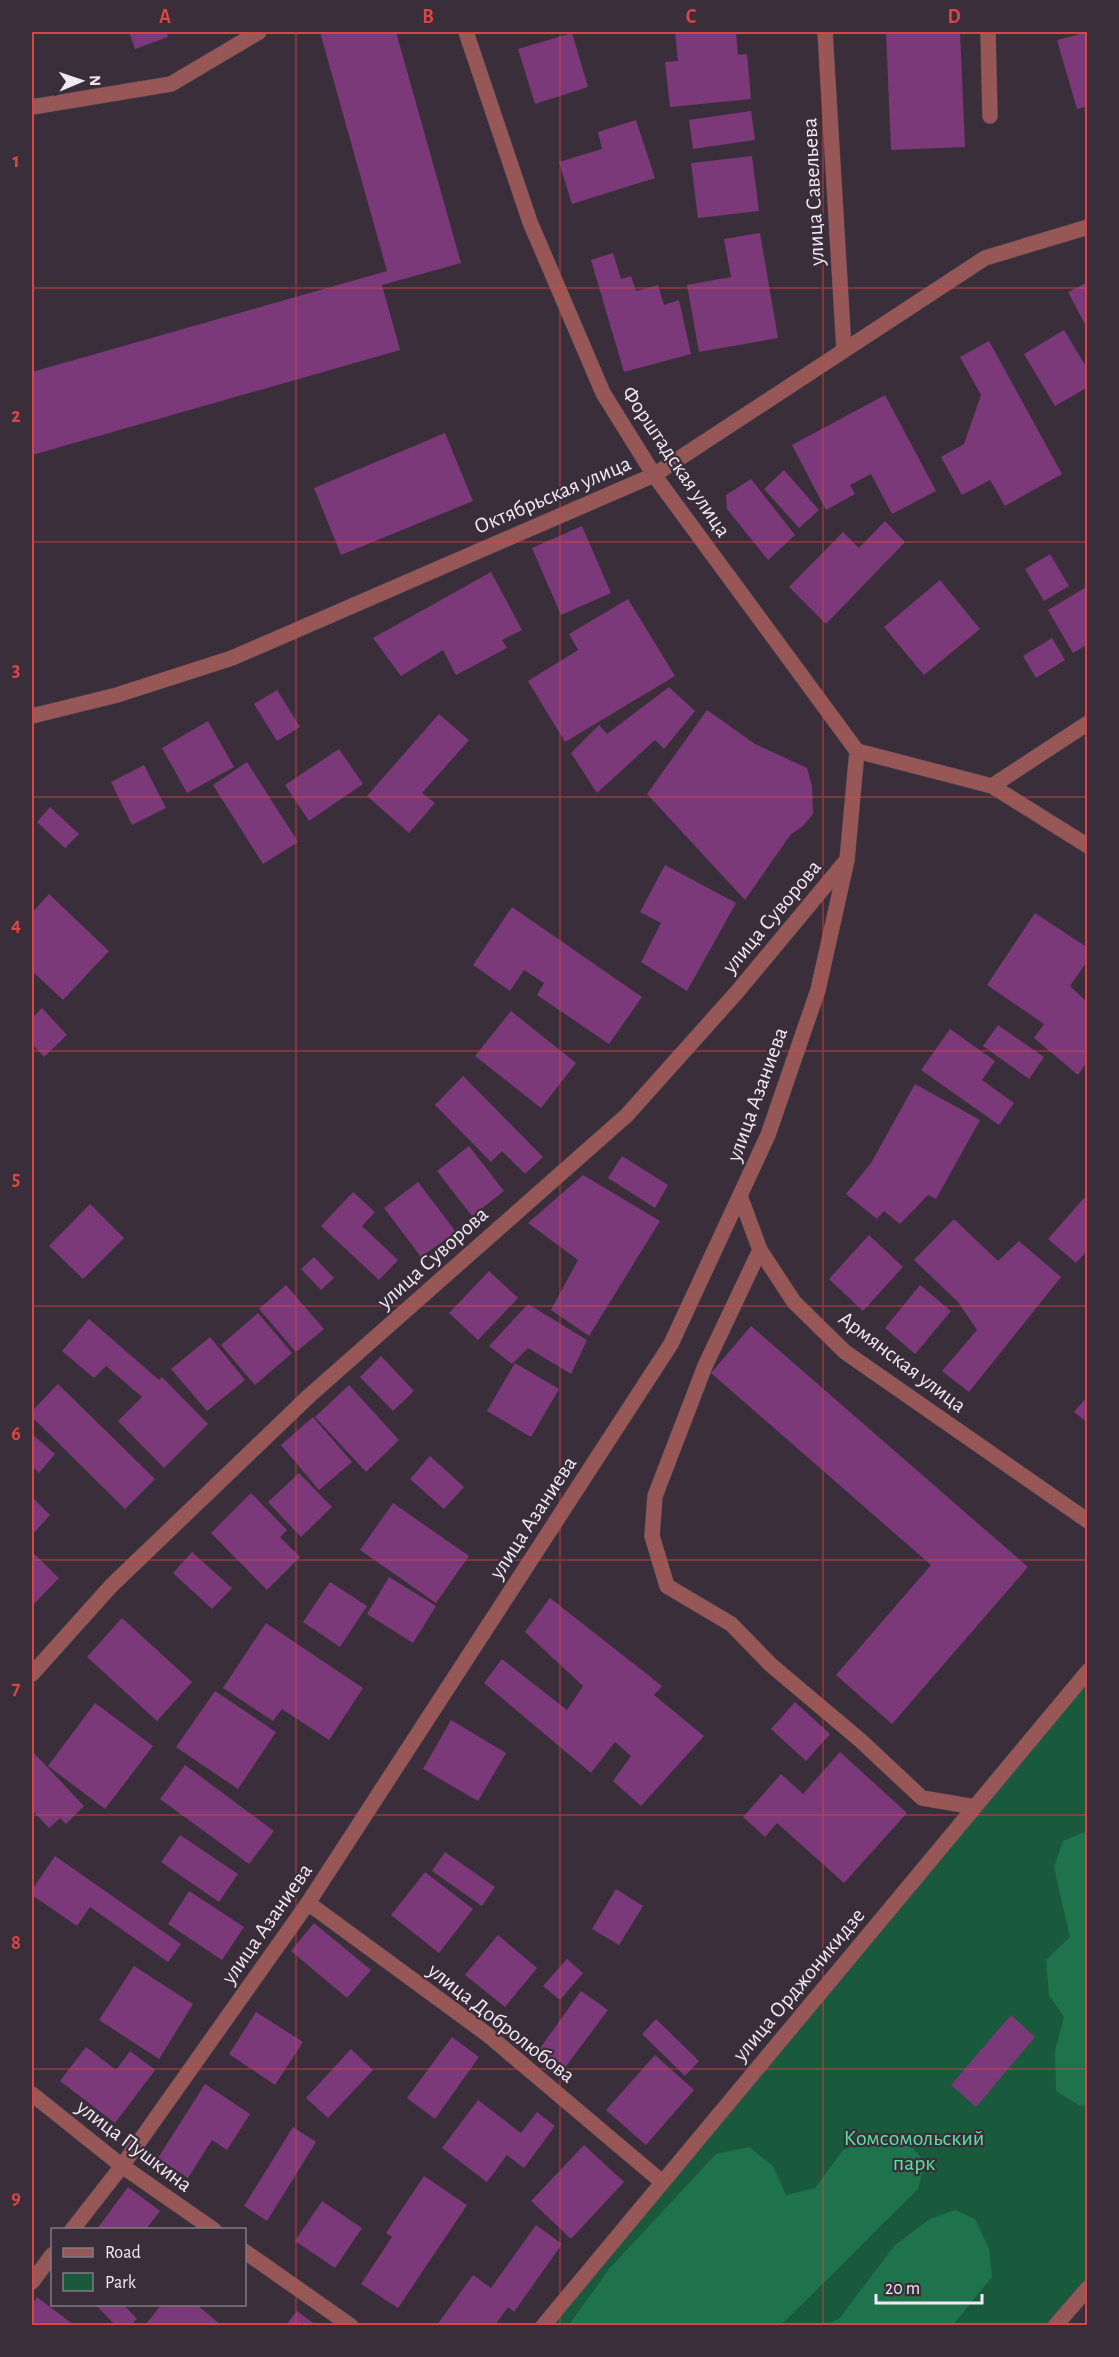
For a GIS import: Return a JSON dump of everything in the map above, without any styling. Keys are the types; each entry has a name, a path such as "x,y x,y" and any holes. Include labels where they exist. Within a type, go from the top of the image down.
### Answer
{"street":[{"path":"32,107 171,84 259,32"},
{"name":"Форштадская улица","path":"466,32 530,222 603,393 654,475 857,751"},
{"name":"улица Савельева","path":"825,32 844,350"},
{"path":"988,32 990,116"},
{"name":"Октябрьская улица","path":"32,716 117,695 232,658 654,475 985,258 1088,227"},
{"path":"992,786 1088,723"},
{"path":"857,751 992,786 1088,846"},
{"name":"улица Азаниева","path":"73,2228 122,2166 309,1903 671,1344 768,1136 818,990 847,860 857,751"},
{"name":"улица Суворова","path":"32,1674 111,1586 309,1396 627,1115 737,992 847,860"},
{"name":"Армянская улица","path":"740,1196 760,1250 794,1302 845,1352 1088,1521"},
{"path":"760,1250 705,1366 655,1496 652,1536 667,1586 731,1624 771,1665 860,1740 922,1798 975,1807"},
{"name":"улица Орджоникидзе","path":"543,2325 1088,1671"},
{"name":"улица Добролюбова","path":"309,1903 488,2035 662,2182"},
{"name":"улица Пушкина","path":"32,2094 122,2166 213,2228"},
{"path":"246,2252 351,2325"},
{"path":"32,2282 51,2256"},
{"path":"1055,2325 1088,2288"}],"green space":[{"name":"Комсомольский парк","path":"1087,1671 1087,2288 1055,2325 543,2326"},
{"path":"1087,1831 1088,2105 1080,2106 1056,2091 1055,2051 1064,2017 1049,1995 1046,1960 1070,1937 1054,1867 1063,1841"},
{"path":"877,2137 905,2139 925,2162 918,2189 784,2322 771,2326 569,2325 609,2269 716,2154 749,2147 773,2166 786,2195 815,2188 843,2150"},
{"path":"955,2210 975,2219 989,2249 992,2277 953,2325 824,2325 839,2319 895,2245 930,2219"}],"building":[{"path":"129,32 166,32 168,37 135,49"},
{"path":"320,32 396,32 461,263 382,285 400,350 32,455 32,372 387,271"},
{"path":"675,32 736,32 738,55 747,54 751,99 670,107 665,62 678,61"},
{"path":"886,32 960,32 965,147 891,150"},
{"path":"1088,32 1088,106 1077,109 1057,40"},
{"path":"572,33 588,87 535,104 518,49"},
{"path":"751,111 755,140 693,149 689,120"},
{"path":"636,120 655,178 572,204 559,162 602,149 598,132"},
{"path":"752,156 759,211 698,218 691,163"},
{"path":"760,233 778,338 699,352 687,285 731,277 724,239"},
{"path":"613,253 621,279 631,276 636,291 658,285 664,305 679,300 691,354 624,372 591,260"},
{"path":"1088,282 1088,330 1068,292"},
{"path":"1064,330 1088,370 1088,387 1055,406 1024,354"},
{"path":"989,341 1062,474 1005,506 990,480 962,495 941,457 964,444 981,395 960,357"},
{"path":"885,395 936,491 892,514 871,474 850,485 855,494 826,510 792,445"},
{"path":"445,433 473,501 341,555 314,488"},
{"path":"784,470 819,510 799,528 764,489"},
{"path":"751,479 795,535 768,560 727,509 726,495"},
{"path":"885,521 905,542 826,624 789,587 843,532 859,548"},
{"path":"582,526 611,593 561,615 532,548"},
{"path":"1050,554 1069,586 1044,601 1025,569"},
{"path":"491,572 522,630 502,640 507,648 456,675 443,650 401,676 373,638"},
{"path":"940,580 980,629 924,675 884,627"},
{"path":"1088,586 1088,644 1073,653 1048,610"},
{"path":"628,599 675,676 565,742 528,681 578,650 569,634"},
{"path":"1052,638 1065,660 1036,678 1023,656"},
{"path":"669,687 695,711 664,749 655,740 597,793 571,753 599,725 607,734"},
{"path":"277,690 300,727 277,741 254,704"},
{"path":"707,710 755,744 807,768 812,786 813,814 802,827 791,834 745,900 647,794"},
{"path":"439,714 469,740 422,793 435,803 409,833 367,796"},
{"path":"208,721 234,767 187,793 162,748"},
{"path":"339,749 363,784 309,821 285,785"},
{"path":"247,762 298,842 263,864 213,785"},
{"path":"144,765 166,808 132,825 111,782"},
{"path":"50,807 79,834 65,848 37,822"},
{"path":"665,865 736,903 687,991 641,962 661,923 640,912"},
{"path":"49,894 109,951 63,1000 32,971 32,913"},
{"path":"512,907 642,997 609,1044 537,995 544,983 524,970 510,991 473,965"},
{"path":"1035,913 1088,948 1088,960 1070,986 1088,1003 1088,1065 1086,1063 1078,1075 1034,1038 1044,1024 987,985"},
{"path":"42,1008 67,1035 44,1057 32,1044 32,1018"},
{"path":"511,1011 576,1063 541,1108 475,1056"},
{"path":"998,1025 1044,1057 1029,1079 983,1046"},
{"path":"950,1029 995,1061 982,1080 1014,1103 999,1125 921,1070"},
{"path":"463,1076 543,1157 525,1174 502,1151 491,1162 435,1105"},
{"path":"915,1084 980,1120 936,1199 928,1195 900,1224 884,1211 877,1219 846,1194 871,1163"},
{"path":"469,1146 504,1191 472,1216 437,1171"},
{"path":"622,1156 668,1185 655,1208 608,1178"},
{"path":"583,1175 660,1221 589,1336 551,1310 578,1260 528,1223"},
{"path":"418,1182 456,1232 421,1257 384,1208"},
{"path":"353,1192 375,1212 362,1226 398,1260 379,1280 321,1226"},
{"path":"1084,1198 1088,1201 1088,1255 1085,1253 1076,1263 1048,1239"},
{"path":"90,1204 124,1238 83,1279 49,1246"},
{"path":"954,1219 998,1261 1019,1241 1061,1277 969,1392 942,1371 977,1330 958,1302 914,1260"},
{"path":"869,1235 903,1267 863,1311 829,1279"},
{"path":"314,1257 334,1278 321,1290 301,1269"},
{"path":"489,1271 518,1298 478,1340 449,1313"},
{"path":"286,1285 324,1329 296,1352 259,1309"},
{"path":"920,1285 951,1311 915,1354 885,1328"},
{"path":"528,1304 587,1340 571,1374 528,1348 512,1364 489,1346"},
{"path":"258,1313 292,1353 255,1385 221,1345"},
{"path":"89,1319 159,1380 162,1377 208,1424 164,1468 118,1421 142,1397 106,1366 94,1378 62,1351"},
{"path":"751,1326 1028,1567 892,1724 836,1675 931,1565 711,1373"},
{"path":"210,1337 245,1380 207,1411 171,1369"},
{"path":"381,1356 414,1391 393,1411 360,1377"},
{"path":"515,1363 559,1389 531,1437 487,1411"},
{"path":"58,1384 155,1479 125,1509 32,1417 32,1411"},
{"path":"349,1385 399,1440 366,1472 315,1417"},
{"path":"1088,1396 1088,1423 1074,1412"},
{"path":"313,1417 352,1462 319,1490 281,1445"},
{"path":"32,1434 55,1454 39,1473 32,1466"},
{"path":"430,1456 464,1487 444,1509 410,1479"},
{"path":"299,1473 332,1507 301,1537 268,1502"},
{"path":"251,1493 287,1530 280,1537 300,1557 267,1590 211,1533"},
{"path":"32,1497 50,1515 32,1535"},
{"path":"393,1503 469,1556 436,1603 360,1550"},
{"path":"32,1552 59,1578 32,1606"},
{"path":"192,1552 232,1588 212,1609 173,1573"},
{"path":"389,1577 436,1606 413,1643 367,1614"},
{"path":"330,1582 367,1606 340,1647 303,1622"},
{"path":"550,1598 662,1686 654,1695 704,1736 641,1806 613,1781 631,1756 615,1742 591,1773 484,1683 502,1659 567,1710 583,1686 525,1632"},
{"path":"122,1618 192,1682 157,1721 87,1657"},
{"path":"266,1623 363,1688 329,1740 282,1709 273,1721 223,1688"},
{"path":"215,1691 276,1732 238,1789 176,1747"},
{"path":"795,1702 830,1734 806,1761 771,1729"},
{"path":"95,1703 153,1746 105,1809 48,1766"},
{"path":"451,1720 506,1753 478,1801 423,1769"},
{"path":"32,1751 84,1806 66,1824 60,1818 49,1828 32,1810"},
{"path":"840,1752 907,1813 844,1883 777,1823 765,1837 743,1817 781,1774 803,1794"},
{"path":"185,1765 274,1831 249,1864 160,1799"},
{"path":"180,1835 238,1874 219,1902 161,1862"},
{"path":"445,1852 495,1887 482,1906 432,1871"},
{"path":"55,1856 181,1944 168,1962 90,1907 77,1926 32,1895 32,1890"},
{"path":"425,1872 473,1909 439,1953 391,1915"},
{"path":"616,1889 643,1906 619,1945 592,1929"},
{"path":"189,1891 244,1927 222,1960 168,1924"},
{"path":"314,1923 371,1970 347,1998 291,1951"},
{"path":"498,1935 537,1968 505,2007 465,1975"},
{"path":"567,1959 583,1973 560,2000 543,1986"},
{"path":"134,1966 193,2004 159,2059 99,2020"},
{"path":"581,1991 608,2010 564,2069 538,2051"},
{"path":"256,2012 303,2042 275,2085 229,2054"},
{"path":"1011,2015 1035,2037 976,2107 951,2085"},
{"path":"656,2019 699,2061 685,2076 642,2034"},
{"path":"452,2037 479,2057 435,2119 407,2098"},
{"path":"86,2047 116,2070 130,2051 155,2070 115,2123 60,2081"},
{"path":"351,2049 373,2070 328,2118 306,2098"},
{"path":"655,2055 694,2090 646,2145 606,2110"},
{"path":"205,2084 250,2114 227,2150 212,2140 188,2178 158,2158"},
{"path":"478,2100 521,2133 537,2112 555,2126 524,2168 507,2155 487,2182 442,2148"},
{"path":"293,2127 316,2142 267,2221 244,2206"},
{"path":"584,2145 624,2182 571,2239 531,2201"},
{"path":"424,2176 467,2205 398,2308 361,2284 392,2237 386,2233"},
{"path":"128,2187 160,2211 147,2228 98,2228"},
{"path":"322,2201 362,2228 335,2268 295,2241"},
{"path":"536,2225 562,2244 514,2312 508,2307 495,2325 437,2325 473,2275 491,2288"},
{"path":"37,2297 74,2325 32,2325 32,2305"},
{"path":"97,2306 125,2306 137,2319 130,2325 115,2325"},
{"path":"160,2306 198,2306 221,2325 145,2325"},
{"path":"297,2311 316,2325 286,2325"}]}
